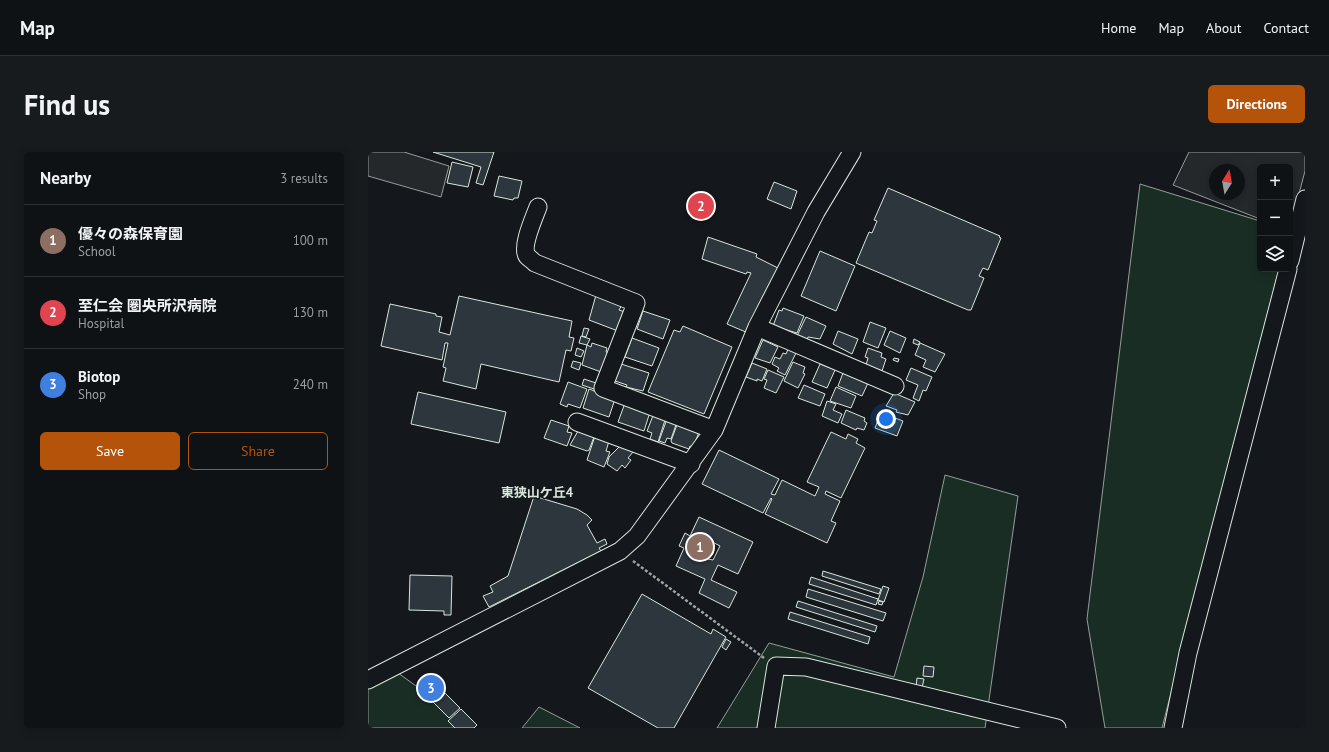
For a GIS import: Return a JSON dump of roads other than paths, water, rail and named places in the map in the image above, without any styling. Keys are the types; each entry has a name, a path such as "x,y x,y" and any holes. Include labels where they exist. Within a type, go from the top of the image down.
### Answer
{"street":[{"path":"368,680 620,551 637,536 691,464 714,430 757,327 816,212 852,152"},
{"path":"1293,249 1305,199"},
{"path":"538,207 526,246 527,256 535,263 636,303 603,388 714,430"},
{"path":"1173,728 1188,652 1287,272"},
{"path":"757,327 895,386"},
{"path":"577,422 691,464"},
{"path":"766,728 776,666 806,667 1057,728"}],"place":[{"name":"至仁会 圏央所沢病院","path":"701,206"},
{"name":"優々の森保育園","path":"700,547"},
{"name":"Biotop","path":"431,688"}],"district":[{"name":"東狭山ケ丘4","path":"537,492"}]}
